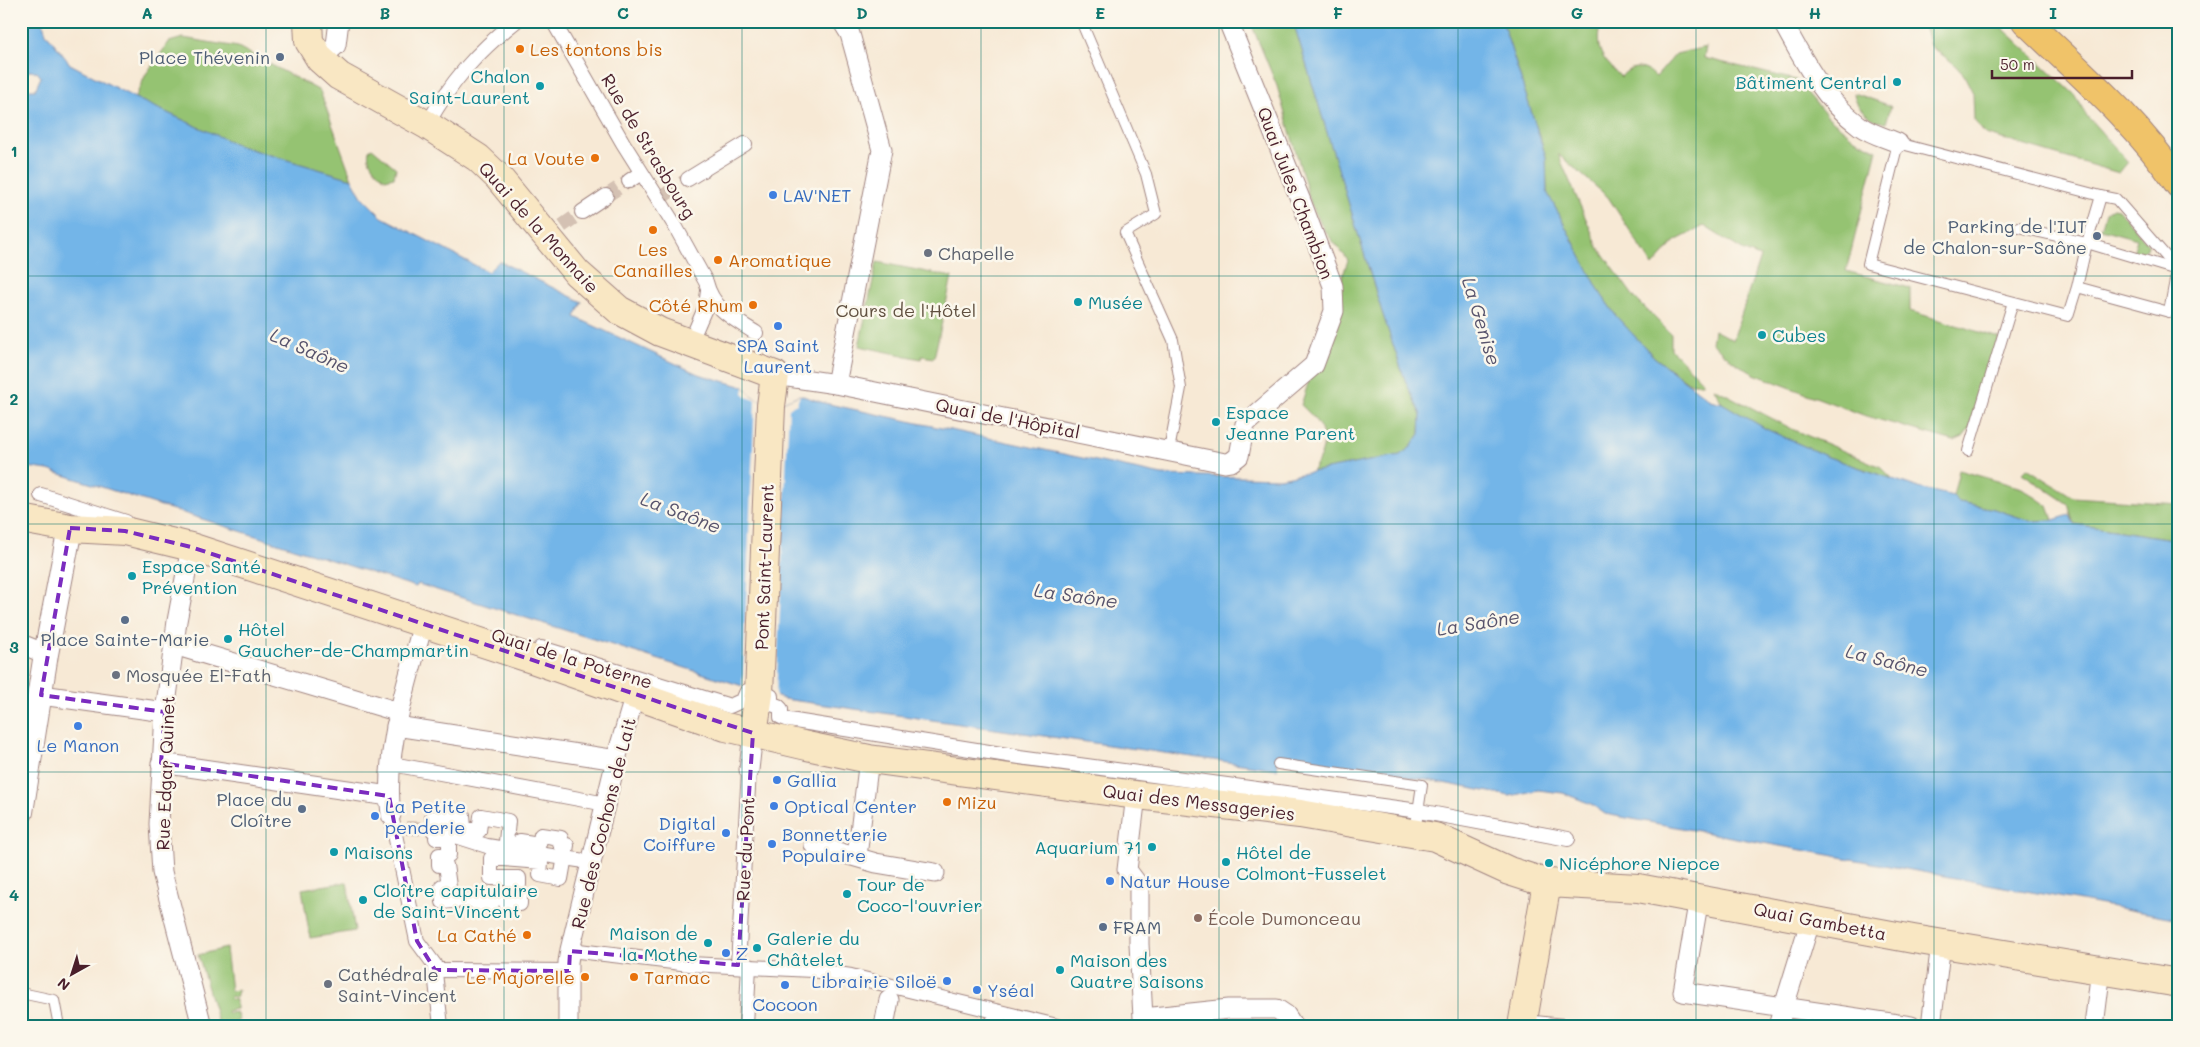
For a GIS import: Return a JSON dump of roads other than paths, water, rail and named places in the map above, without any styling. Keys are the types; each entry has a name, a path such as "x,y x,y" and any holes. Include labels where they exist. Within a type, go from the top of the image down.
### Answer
{"main road":[{"path":"308,21 309,41 320,59"},
{"path":"2026,21 2125,117 2174,172"},
{"name":"Quai de la Monnaie","path":"320,59 339,76 427,125 478,158 498,177 576,273 591,288 620,310 660,332 690,343 773,388"},
{"name":"Pont Saint-Laurent","path":"757,706 773,388"},
{"name":"Quai de la Poterne","path":"21,519 70,528 125,531 191,547 535,660 726,727 757,706"},
{"name":"Quai des Messageries","path":"757,706 869,759 1136,795 1300,814 1417,822 1436,837 1509,871 1547,883 1638,888"},
{"path":"1522,1023 1547,883"},
{"name":"Quai Gambetta","path":"1638,888 1941,943 2179,983"}],"street":[{"path":"320,59 336,45 339,21"},
{"path":"427,125 448,88 495,38 516,21"},
{"path":"836,384 882,150 850,34 842,21"},
{"name":"Quai Jules Chambion","path":"1228,21 1300,200 1332,286 1334,311 1314,365 1245,424 1239,456"},
{"path":"1782,21 1813,76 1842,111 1861,127 1898,143"},
{"name":"Rue de Strasbourg","path":"557,22 641,173 662,198 706,282 708,291 724,314 756,333"},
{"path":"688,179 745,144"},
{"path":"629,182 641,173"},
{"path":"582,212 606,196"},
{"path":"690,343 706,306 708,291"},
{"name":"Quai de l'Hôpital","path":"773,388 836,384 1225,462 1231,462 1239,456"},
{"name":"Quai de la Poterne","path":"41,495 730,706 757,706"},
{"path":"21,812 46,654 70,528"},
{"name":"Rue Edgar Quinet","path":"191,547 174,645 165,712 159,824 162,872 202,1026"},
{"path":"423,624 398,719 392,764 395,817 417,941 434,964 441,1026"},
{"path":"21,644 46,654"},
{"path":"174,645 398,719 617,760"},
{"path":"41,695 165,712"},
{"name":"Rue des Cochons de Lait","path":"568,1025 568,971 573,942 591,862 635,695"},
{"name":"Quai des Messageries","path":"757,706 778,706 781,709 781,717 789,720 1417,822 1568,839"},
{"name":"Rue du Pont","path":"746,1026 744,965 749,770 757,706"},
{"path":"857,856 869,759"},
{"path":"161,763 395,817"},
{"path":"392,764 606,804"},
{"path":"1136,795 1127,870 1139,886 1138,944 1144,1022 1229,1009 1277,1009 1286,1015 1293,1026"},
{"path":"455,814 463,815 464,828 480,831 481,816 508,821 506,842 519,845 520,840 540,844 541,835 561,838 560,844 568,845 566,857 561,879 540,875 541,862 491,858 491,878 519,878 519,885 512,885 512,892 520,892 520,904 506,904 506,898 492,898 492,904 477,904 477,899 443,902 442,886 448,886 448,879 446,865 439,865 439,855 449,855 448,838 436,838 437,835 433,829 432,818 448,818 447,824 449,828 453,828 455,814"},
{"path":"433,829 487,846 591,862"},
{"path":"814,844 876,863 935,873"},
{"path":"1699,898 1683,992 1911,1026"},
{"path":"1778,1026 1811,919"},
{"path":"573,942 690,964 744,965 812,970 851,976 890,993 994,1020 1057,1026"},
{"path":"1931,1026 1941,943"},
{"path":"2094,1026 2101,969"},
{"path":"435,970 568,971"},
{"path":"884,1026 890,993"}],"lane":[{"path":"1081,21 1146,174 1156,214 1125,233 1173,340 1181,388 1169,450"},
{"path":"2101,196 2068,316 1868,264 1898,143 2116,199 2177,270"},
{"path":"2018,227 2087,243 2177,270"},
{"path":"2077,287 2169,312 2177,270"},
{"path":"1968,451 2013,302"},
{"path":"1278,764 1422,786 1417,822"},
{"path":"21,993 54,1000 59,1026"},
{"path":"1522,1023 1584,1026"}],"water":[{"path":"21,21 42,21 46,33 70,64 135,98 240,146 352,179 362,197 382,217 488,272 499,261 582,302 575,317 698,374 744,387 757,400 783,402 800,395 824,403 1162,475 1280,478 1400,455 1411,447 1420,434 1421,415 1405,380 1382,312 1293,21 1502,21 1546,157 1547,192 1601,294 1616,316 1654,357 1710,400 1722,403 1766,429 1828,457 1919,488 1953,496 1959,502 1994,509 2030,521 2053,520 2070,515 2074,524 2179,540 2179,919 1605,814 1591,804 1563,793 1538,790 1510,796 1433,781 1279,757 1277,769 784,699 418,584 416,587 48,470 21,466 21,90 35,90 41,77 37,72 21,73"}],"tunnel":[{"path":"665,195 688,179"},
{"path":"606,196 629,181"},
{"path":"562,226 582,212"},
{"path":"406,828 433,829"}],"place":[{"name":"Les tontons bis","path":"520,49"},
{"name":"Place Thévenin","path":"280,57"},
{"name":"Bâtiment Central","path":"1897,82"},
{"name":"Chalon Saint-Laurent","path":"540,86"},
{"name":"La Voute","path":"595,158"},
{"name":"LAV'NET","path":"773,195"},
{"name":"Les Canailles","path":"653,230"},
{"name":"Parking de l'IUT de Chalon-sur-Saône","path":"2097,236"},
{"name":"Chapelle","path":"928,253"},
{"name":"Aromatique","path":"718,260"},
{"name":"Musée","path":"1078,302"},
{"name":"Côté Rhum","path":"753,305"},
{"name":"SPA Saint Laurent","path":"778,326"},
{"name":"Cubes","path":"1762,335"},
{"name":"Espace Jeanne Parent","path":"1216,422"},
{"name":"Espace Santé Prévention","path":"132,576"},
{"name":"Place Sainte-Marie","path":"125,620"},
{"name":"Hôtel Gaucher-de-Champmartin","path":"228,639"},
{"name":"Mosquée El-Fath","path":"116,675"},
{"name":"Le Manon","path":"78,726"},
{"name":"Gallia","path":"777,780"},
{"name":"Mizu","path":"947,802"},
{"name":"Optical Center","path":"774,806"},
{"name":"Place du Cloître","path":"302,809"},
{"name":"La Petite penderie","path":"375,816"},
{"name":"Digital Coiffure","path":"726,833"},
{"name":"Bonnetterie Populaire","path":"772,844"},
{"name":"Aquarium 71","path":"1152,847"},
{"name":"Maisons","path":"334,852"},
{"name":"Hôtel de Colmont-Fusselet","path":"1226,862"},
{"name":"Nicéphore Niepce","path":"1549,863"},
{"name":"Natur House","path":"1110,881"},
{"name":"Tour de Coco-l'ouvrier","path":"847,894"},
{"name":"Cloître capitulaire de Saint-Vincent","path":"363,900"},
{"name":"École Dumonceau","path":"1198,918"},
{"name":"FRAM","path":"1103,927"},
{"name":"La Cathé","path":"527,935"},
{"name":"Maison de la Mothe","path":"708,943"},
{"name":"Galerie du Châtelet","path":"757,948"},
{"name":"Z","path":"726,953"},
{"name":"Maison des Quatre Saisons","path":"1060,970"},
{"name":"Le Majorelle","path":"585,977"},
{"name":"Tarmac","path":"634,977"},
{"name":"Librairie Siloë","path":"947,981"},
{"name":"Cathédrale Saint-Vincent","path":"328,984"},
{"name":"Cocoon","path":"785,985"},
{"name":"Yséal","path":"977,990"}],"park label":[{"name":"Cours de l'Hôtel","path":"906,310"}],"water label":[{"name":"La Genise","path":"1482,321"},
{"name":"La Saône","path":"310,350"},
{"name":"La Saône","path":"681,512"},
{"name":"La Saône","path":"1076,595"},
{"name":"La Saône","path":"1478,622"},
{"name":"La Saône","path":"1887,660"}]}
